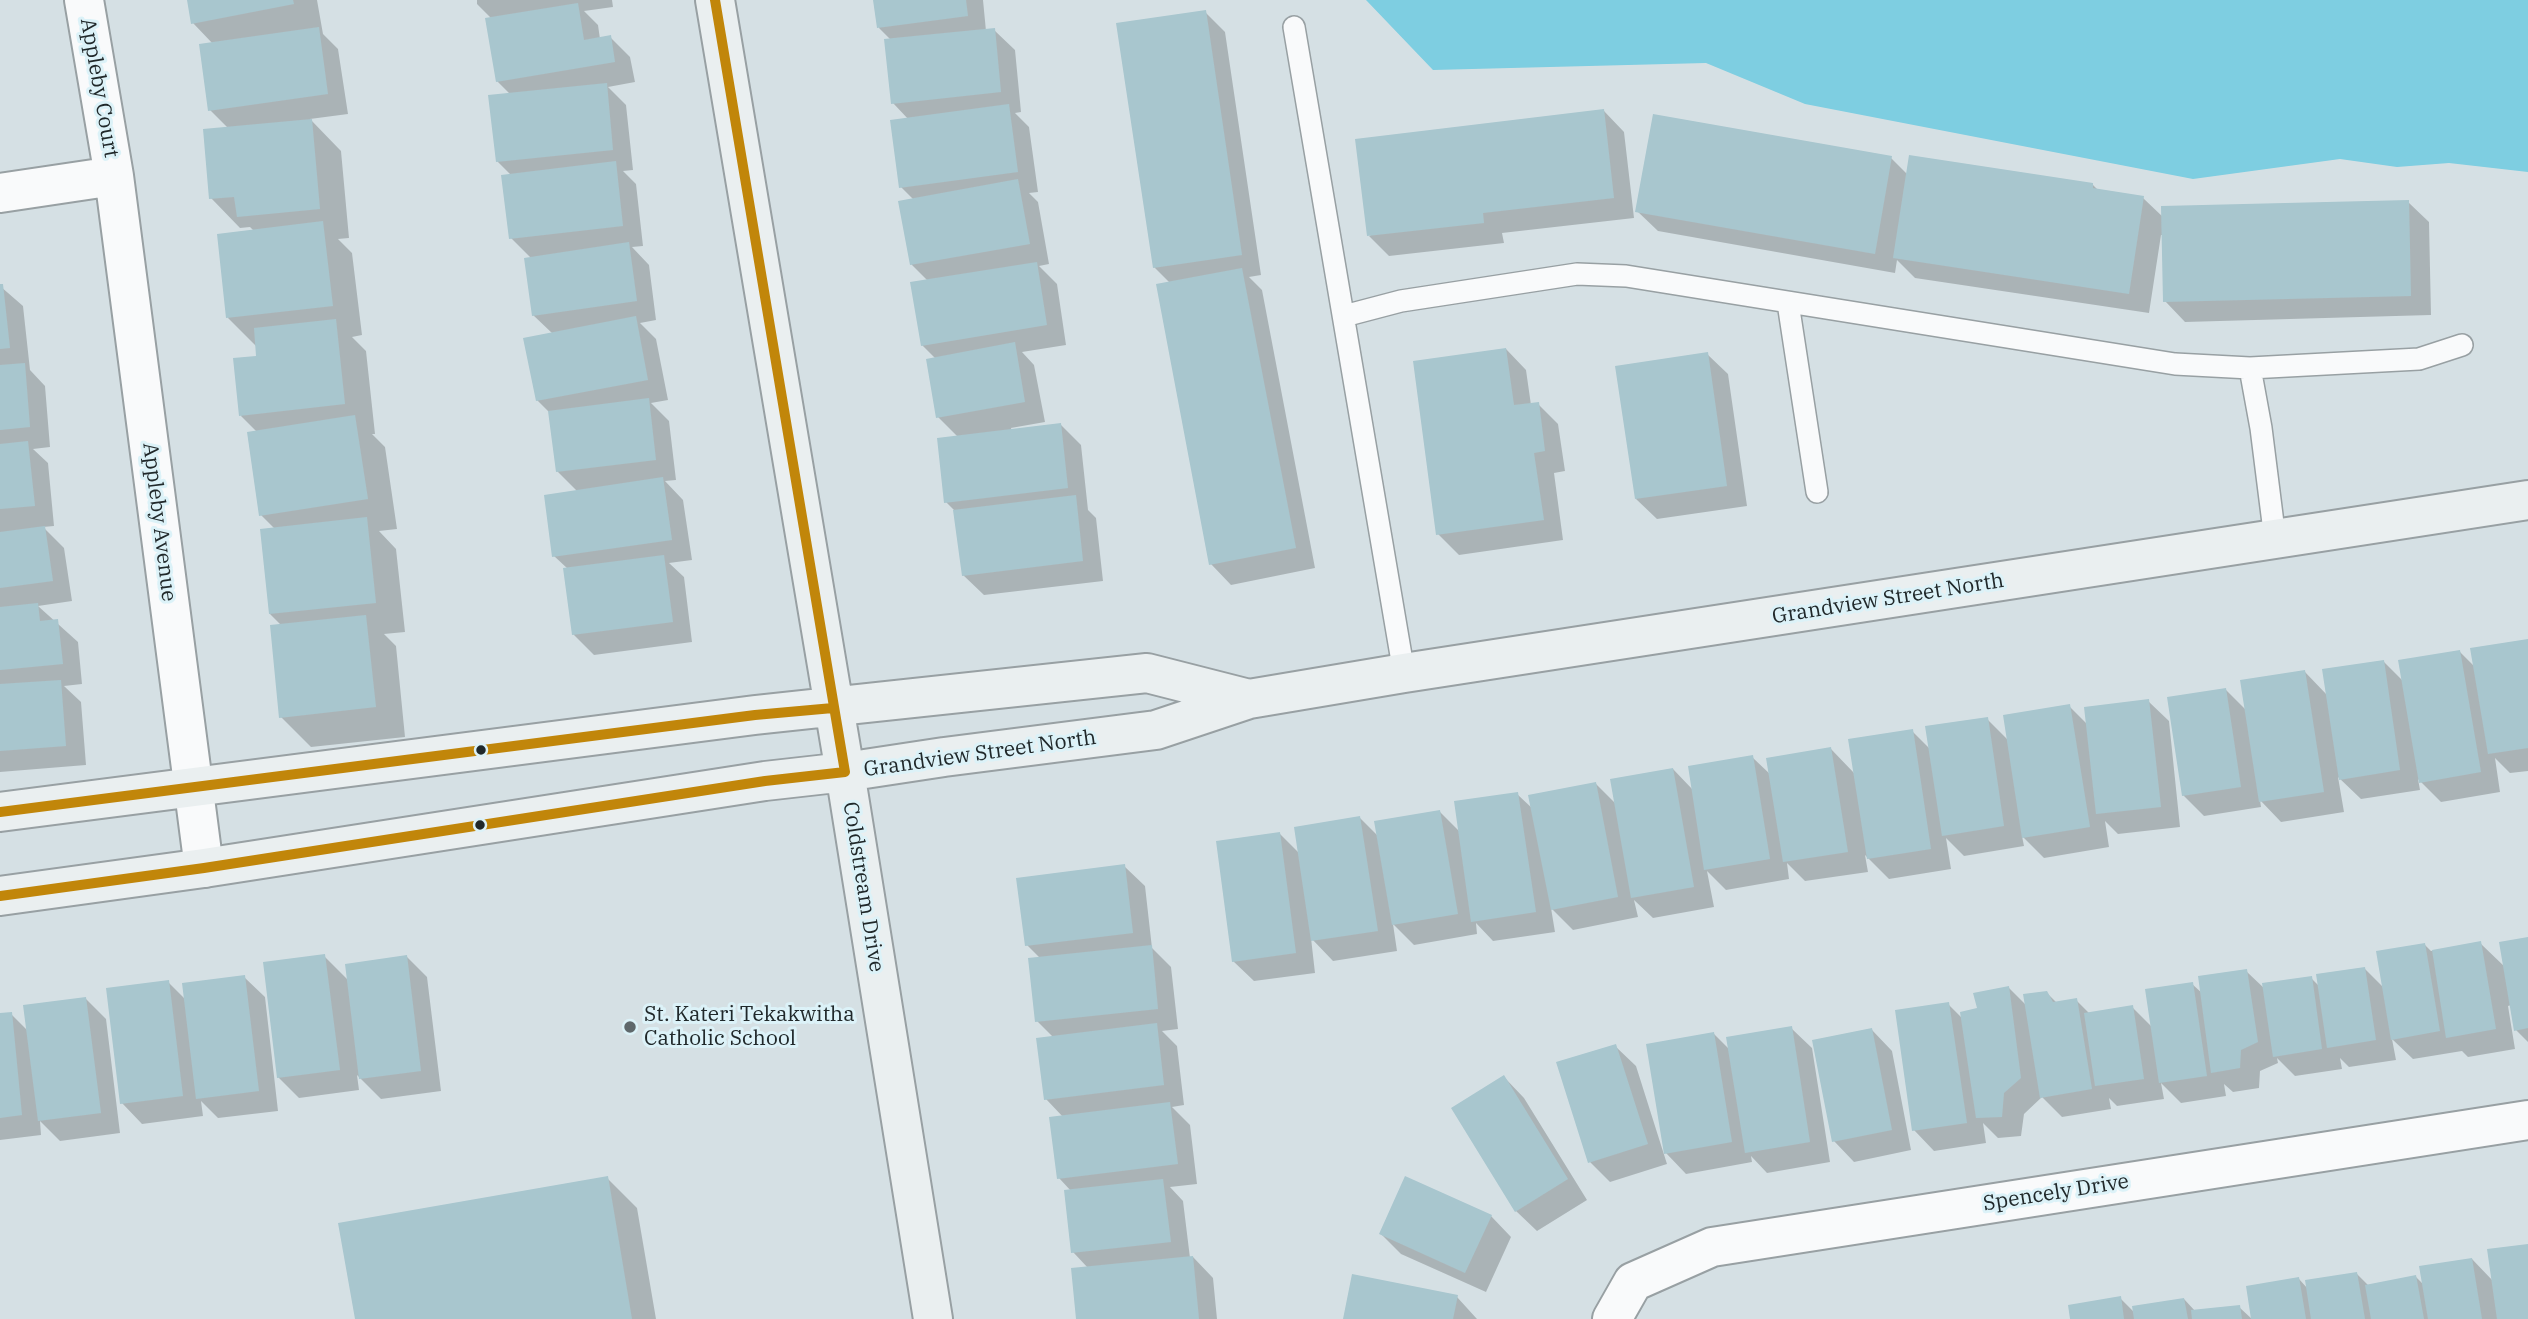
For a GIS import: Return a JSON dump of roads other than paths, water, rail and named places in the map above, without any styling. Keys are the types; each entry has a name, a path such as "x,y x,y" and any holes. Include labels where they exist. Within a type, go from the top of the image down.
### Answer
{"street":[{"name":"Appleby Court","path":"84,0 114,176"},
{"name":"Coldstream Drive","path":"715,0 845,772 933,1319"},
{"path":"0,192 114,176"},
{"name":"Appleby Avenue","path":"114,176 204,867"},
{"name":"Grandview Street North","path":"0,896 765,781 1156,730 1249,699 1404,673 2528,500"},
{"name":"Grandview Street North","path":"0,812 755,715 1147,673 1249,699"},
{"name":"Spencely Drive","path":"1612,1319 1633,1282 1712,1247 2528,1120"}],"lane":[{"path":"1294,27 1404,673"},
{"path":"1343,316 1401,302 1577,274 1626,276 2175,364 2250,368 2419,359 2462,345"},
{"path":"1788,303 1817,492"},
{"path":"2250,368 2275,540"}],"place":[{"name":"St. Kateri Tekakwitha Catholic School","path":"630,1027"}]}
